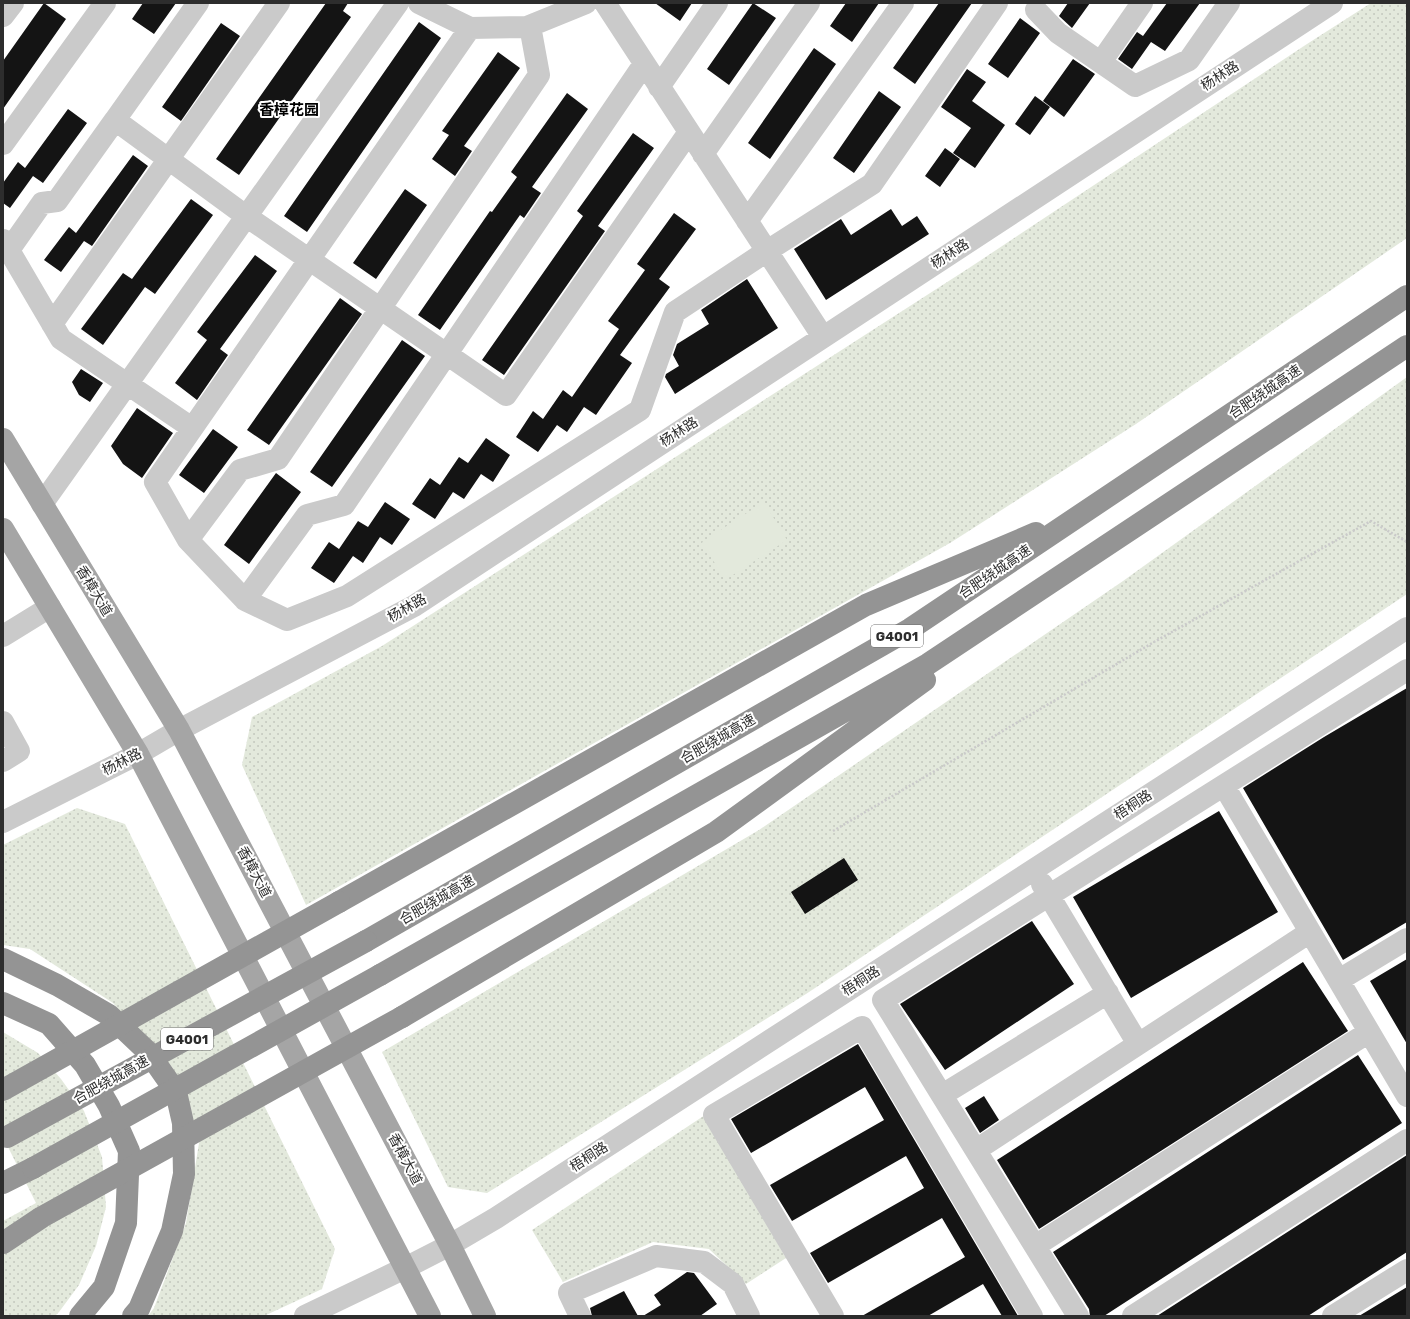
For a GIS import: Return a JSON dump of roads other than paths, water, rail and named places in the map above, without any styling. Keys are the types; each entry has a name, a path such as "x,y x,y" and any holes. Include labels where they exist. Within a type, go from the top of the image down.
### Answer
{"highway":[{"name":"合肥绕城高速","path":"5,1138 366,941 910,629 1407,296"},
{"name":"G4001","path":"3,1183 33,1168 380,975 928,664 1407,346"},
{"path":"3,1090 866,605 1085,512"},
{"path":"3,1243 42,1217 402,1017 716,832 844,740 1103,548"},
{"path":"3,959 57,985 109,1015 148,1052 176,1092 183,1123 184,1174 172,1231 139,1309 133,1316"},
{"path":"3,1003 49,1024 85,1065 109,1106 129,1151 126,1224 104,1287 80,1316"}],"main road":[{"name":"香樟大道","path":"3,439 178,730 486,1316"},
{"path":"3,529 138,754 430,1316"}],"street":[{"path":"3,16 13,3"},
{"path":"3,144 105,3"},
{"path":"192,428 61,338 6,245 42,203 57,201 198,3"},
{"path":"52,324 279,3"},
{"path":"42,504 398,3"},
{"path":"419,3 470,28 527,27 586,3"},
{"path":"605,3 823,337"},
{"path":"660,87 717,3"},
{"path":"703,154 809,3"},
{"path":"747,221 904,3"},
{"path":"470,28 155,482 188,540 245,600 287,620 347,596 640,410 675,312 872,184 997,3"},
{"path":"1101,62 1142,3"},
{"path":"1035,5 1058,33 1135,86 1189,60 1229,3"},
{"name":"杨林路","path":"3,822 138,754 178,730 414,606 1332,3"},
{"path":"188,540 240,470 278,459 539,75 530,26"},
{"path":"245,600 307,514 344,505 644,64"},
{"path":"115,120 246,216 506,395 689,132"},
{"path":"3,636 50,607"},
{"name":"梧桐路","path":"305,1316 406,1268 450,1245 509,1209 1407,628"},
{"path":"1078,1316 883,1000 1407,670"},
{"path":"3,722 19,751 3,760"},
{"path":"1224,786 1407,1096"},
{"path":"1034,870 1138,1044"},
{"path":"976,1150 1310,932"},
{"path":"1339,980 1407,939"},
{"path":"942,1095 1108,993"},
{"path":"833,1316 714,1115 862,1027 1032,1316"},
{"path":"1035,1246 1369,1032"},
{"path":"1133,1316 1407,1140"},
{"path":"580,1316 569,1293 656,1256 704,1262 733,1284 749,1316"},
{"path":"1333,1316 1407,1270"}],"district":[{"name":"香樟花园","path":"289,110"}]}
